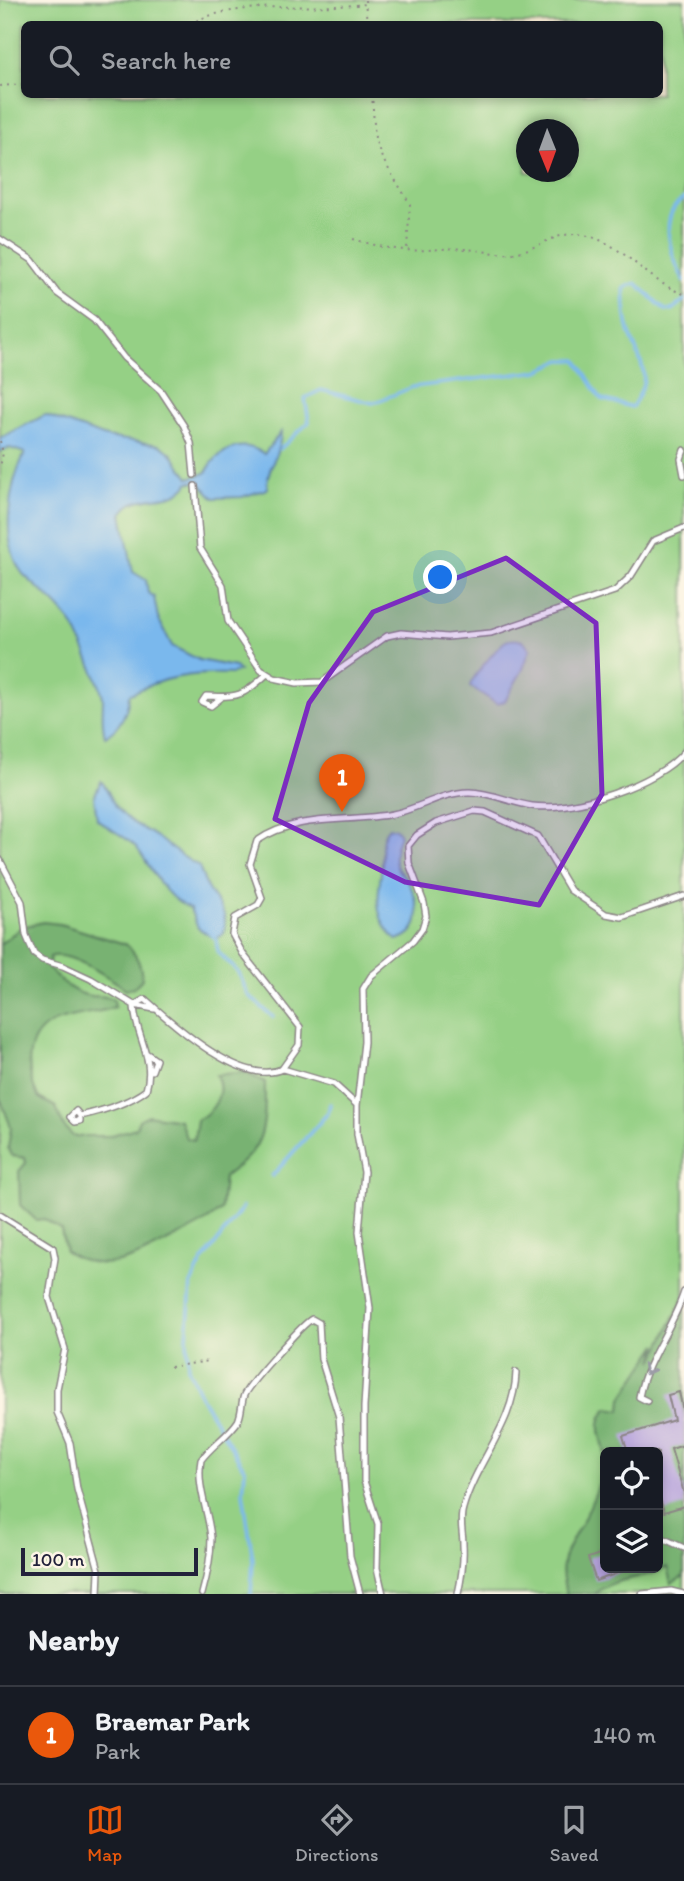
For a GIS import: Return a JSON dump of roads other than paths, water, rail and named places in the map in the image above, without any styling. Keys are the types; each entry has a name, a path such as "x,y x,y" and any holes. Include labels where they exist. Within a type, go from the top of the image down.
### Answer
{"lane":[{"path":"0,239 32,260 70,305 94,320 124,358 167,398 187,434 194,475"},
{"path":"684,450 681,459 684,475"},
{"path":"194,486 200,548 223,585 228,621 267,674 290,682 322,682 387,636 401,633 447,637 512,628 621,588 653,541 684,528"},
{"path":"220,698 245,693 267,674"},
{"path":"282,1069 299,1045 300,1027 243,954 232,934 235,918 258,905 262,898 250,864 257,841 272,833 313,821 391,814 465,792 534,807 588,803 660,771 673,764 684,752"},
{"path":"383,1594 377,1568 378,1524 364,1481 364,1407 370,1308 359,1232 364,1172 357,1134 357,1105 364,1042 363,989 372,976 413,942 422,929 426,916 408,846 417,835 457,815 485,812 538,836 570,890 606,914 622,917 684,896"},
{"path":"0,860 22,902 26,935 34,954 42,960 75,971 134,1005"},
{"path":"134,1005 145,999 154,1009 226,1060 262,1074 282,1069 334,1084 357,1105"},
{"path":"80,1116 124,1102 146,1090 150,1065 134,1021 134,1005"},
{"path":"0,1214 53,1248 55,1258 49,1297 65,1349 57,1389 57,1412 70,1443 77,1489 99,1570 98,1594"},
{"path":"647,1401 639,1397 642,1382 679,1310 684,1292"},
{"path":"202,1594 209,1571 211,1537 200,1477 201,1460 237,1422 245,1392 256,1378 273,1362 294,1333 312,1319 319,1323 321,1359 339,1417 350,1556 360,1594"},
{"path":"458,1594 463,1550 461,1515 467,1495 498,1437 512,1401 516,1372"},
{"path":"663,1538 684,1548"},
{"path":"642,1594 670,1591 682,1594"}],"water":[{"path":"45,415 106,437 160,445 171,453 189,478 206,473 217,458 231,449 247,447 264,454 281,432 267,489 242,497 214,498 199,482 189,482 174,494 137,502 122,514 133,572 146,580 148,593 154,597 158,618 172,646 199,660 235,667 239,671 232,674 179,677 129,695 122,719 115,729 105,736 102,693 75,629 62,610 23,574 11,547 11,498 14,481 25,453 10,448 0,451 0,438"},
{"path":"510,640 523,640 530,649 523,669 505,701 497,704 470,686 502,644"},
{"path":"101,781 116,806 127,818 199,866 208,890 224,916 224,933 216,939 198,928 190,909 173,898 159,882 137,848 97,819 94,797"},
{"path":"389,827 396,829 400,835 395,851 396,864 415,897 418,915 412,930 396,940 382,921 378,903 383,840"}],"waterway":[{"path":"684,198 670,215 669,226 671,249 684,281"},
{"path":"280,449 309,422 305,398 321,390 373,403 413,387 539,371 561,360 577,360 601,399 632,407 642,388 644,373 628,327 624,288 636,283 665,310 672,310 684,300"},
{"path":"207,930 216,939 218,952 239,973 248,995 273,1017"},
{"path":"272,1176 328,1113 330,1104"},
{"path":"243,1207 202,1262 191,1284 187,1337 188,1368 202,1399 245,1470 243,1492 253,1560 251,1594"}],"place":[{"name":"Braemar Park","path":"342,812"}]}
